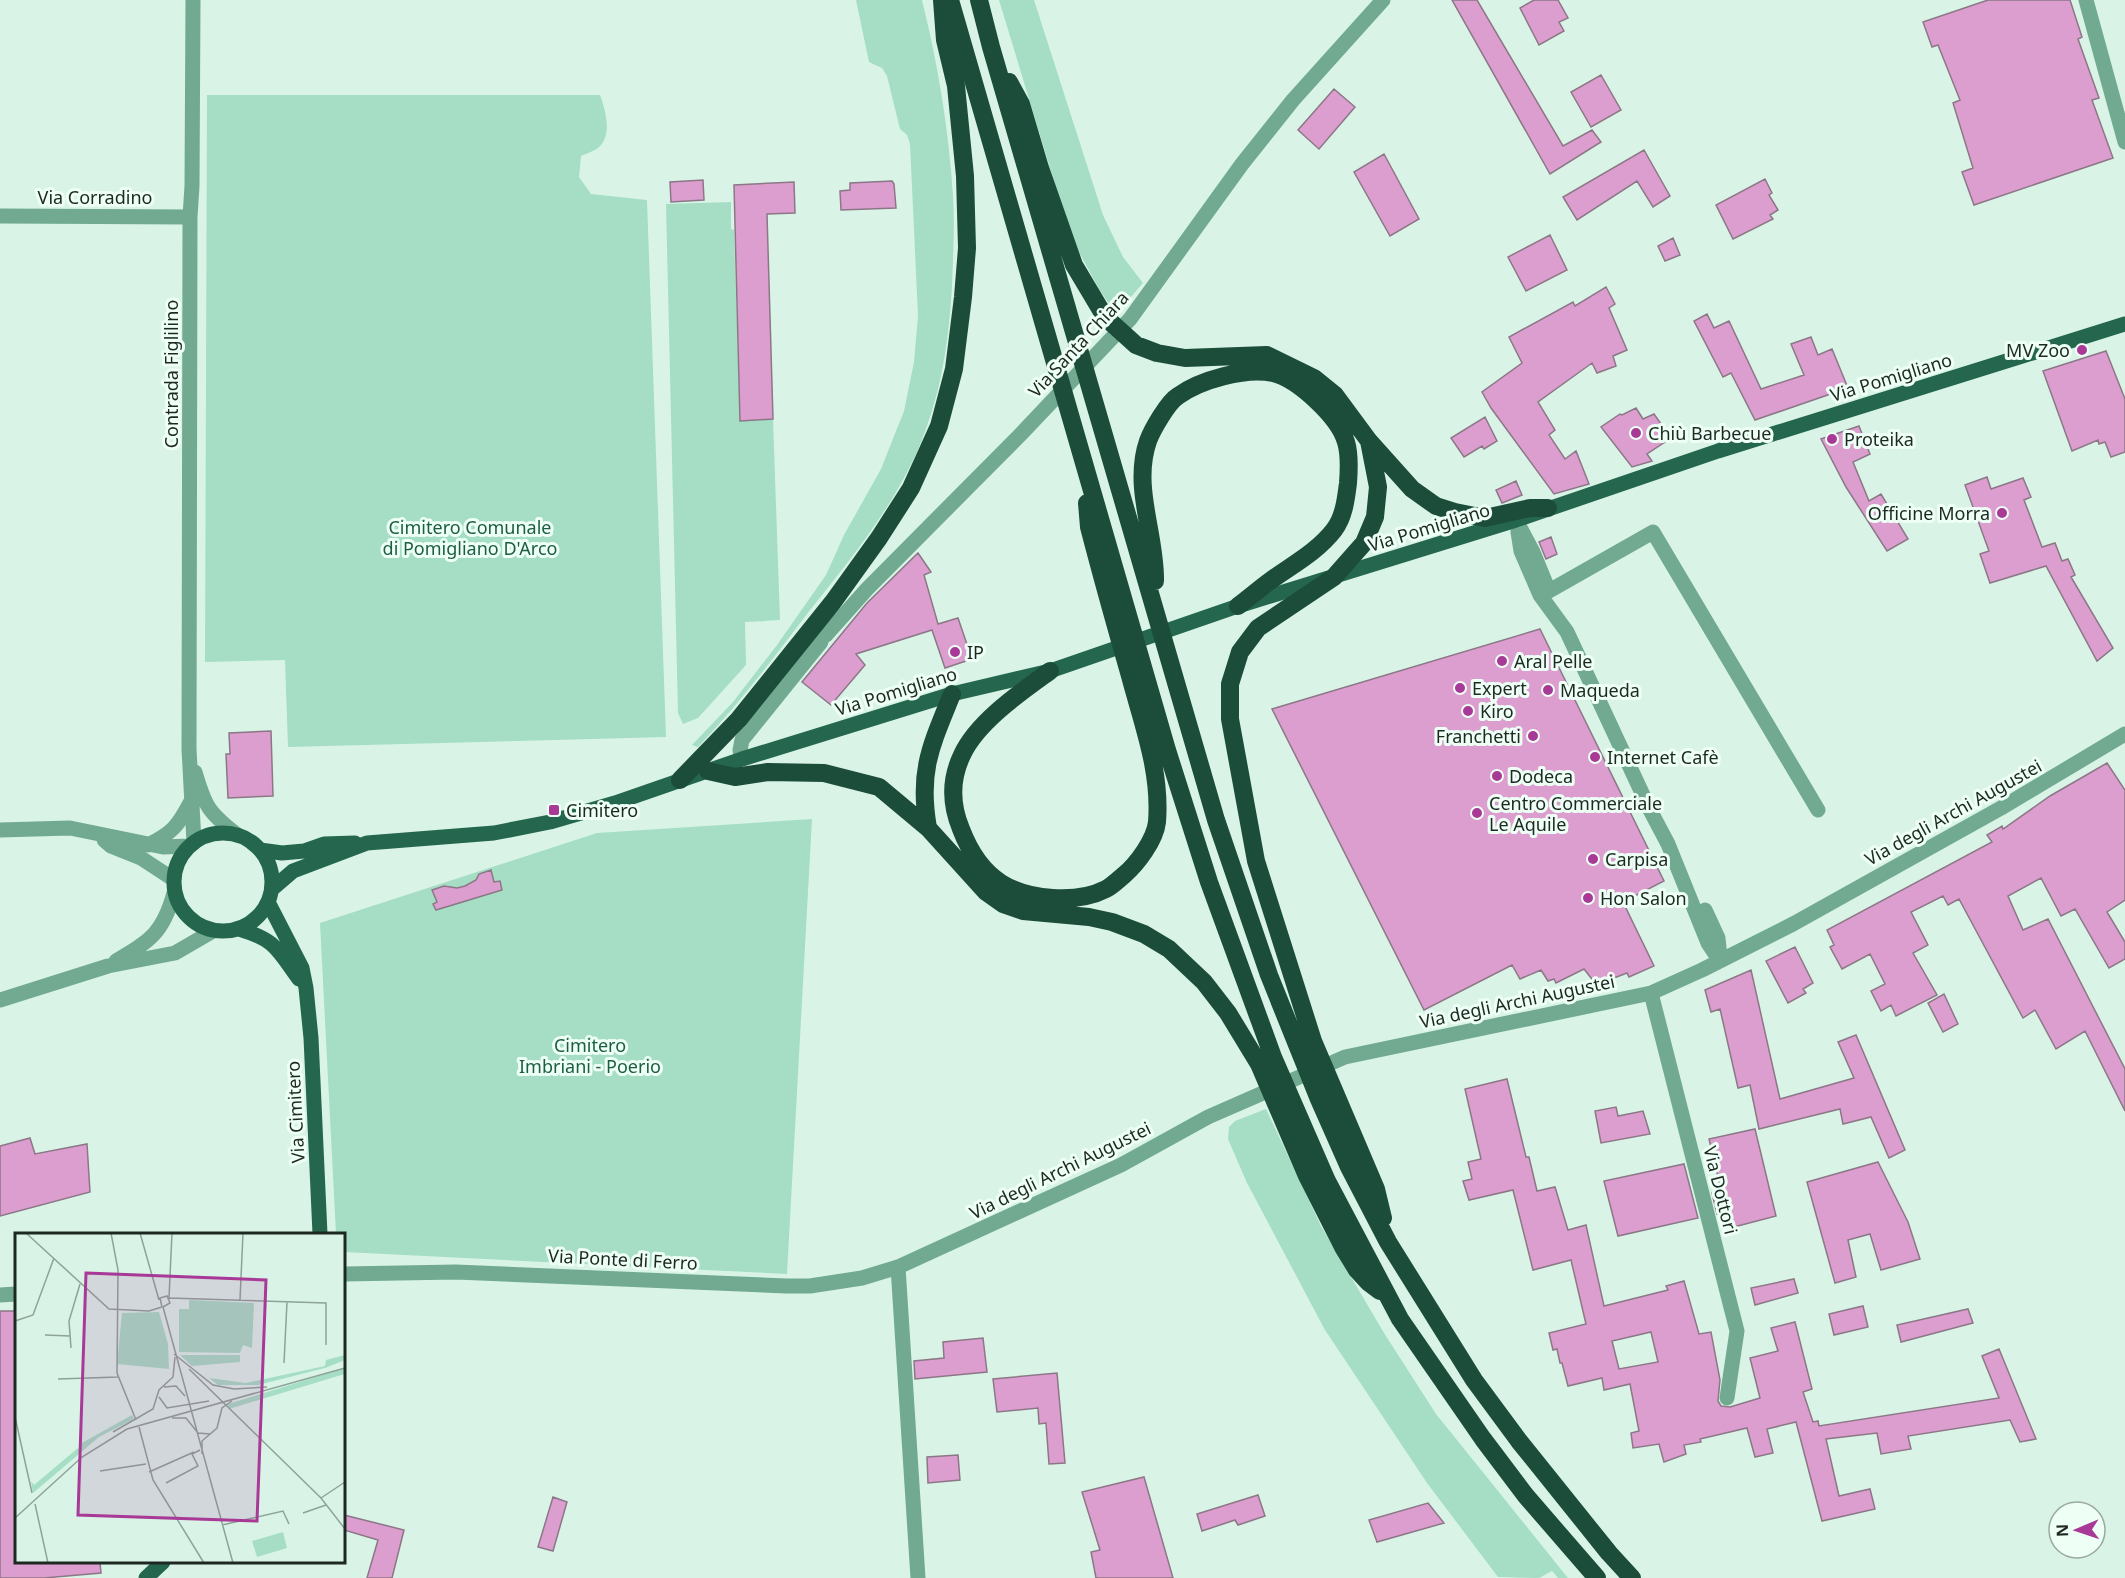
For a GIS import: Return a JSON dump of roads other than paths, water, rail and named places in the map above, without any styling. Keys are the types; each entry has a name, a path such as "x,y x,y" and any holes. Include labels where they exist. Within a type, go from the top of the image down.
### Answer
{"highway":[{"path":"680,780 739,718 860,566 911,488 939,426 954,369 967,248 965,176 956,86 945,40 942,0"},
{"path":"950,0 1083,459 1089,527 1117,606 1138,679 1209,882 1266,1060 1288,1110 1400,1319 1504,1467 1559,1537 1597,1578"},
{"path":"979,0 1216,820 1269,975 1305,1042 1326,1094 1349,1167 1388,1242 1474,1380 1519,1441 1609,1553 1632,1578"},
{"path":"991,47 1021,104 1074,266 1105,317 1136,345 1157,353 1185,358 1267,356 1314,378 1335,395 1369,441 1412,489 1436,506 1485,518 1530,508 1548,508"},
{"path":"1154,607 1155,568 1144,501 1143,473 1148,442 1158,422 1176,397 1222,376 1248,371 1273,373 1296,383 1331,416 1346,441 1349,471 1344,508 1335,529 1316,549 1238,606"},
{"path":"1305,1042 1256,861 1230,720 1230,684 1240,652 1258,628 1334,577 1364,543 1375,517 1378,487 1369,441"},
{"path":"1050,670 998,710 962,754 953,784 952,803 970,850 984,868 1001,883 1021,892 1067,900 1106,889 1134,867 1157,826 1158,794 1155,767 1138,679"},
{"path":"928,828 925,807 925,773 930,748 952,694"},
{"path":"708,771 735,777 768,772 824,773 879,787 928,828 986,892 1003,904 1023,911 1089,917 1112,922 1144,934 1168,949 1204,982 1266,1060"}],"main road":[{"name":"Via Pomigliano","path":"260,850 282,853 304,851 324,844 471,836 550,822 605,806 741,759 952,694 1050,670 1238,606 1516,520 1718,451 2125,324"},
{"path":"270,896 272,875 268,861 249,840 236,834 221,832 207,835 192,844 177,862 174,886 182,910 195,924 213,931 226,932 251,923 261,914 270,896 293,872 367,843"},
{"name":"Via Cimitero","path":"270,896 302,968 306,988 320,1233"},
{"path":"239,929 262,937 278,948 306,988"},
{"path":"146,1578 162,1563"}],"street":[{"name":"Contrada Figlilino","path":"192,844 189,749 190,217 193,0"},
{"name":"Via Santa Chiara","path":"791,654 826,635 867,589 1130,320 1242,165 1293,100 1383,0"},
{"path":"2086,0 2125,142"},
{"name":"Via Corradino","path":"0,216 190,217"},
{"path":"1516,520 1533,552 1549,591 1653,532 1818,810"},
{"path":"1516,520 1521,551 1540,595 1567,632 1668,844 1708,943 1720,961"},
{"path":"741,759 742,740 826,635"},
{"name":"Via degli Archi Augustei","path":"898,1267 1121,1166 1208,1118 1345,1057 1651,993 1804,918 2001,808 2125,734"},
{"name":"Contrada Figlilino","path":"189,749 202,795 210,812 236,834"},
{"path":"148,844 162,838 179,824 190,803"},
{"path":"0,830 70,828 163,847 192,844"},
{"path":"97,835 111,846 141,858 174,886 169,913 162,925 150,939 108,966"},
{"path":"1688,876 1718,938 1720,961"},
{"path":"0,1000 108,966 175,953 213,931"},
{"name":"Via Dottori","path":"1651,993 1737,1331 1727,1398"},
{"path":"898,1267 918,1578"},
{"name":"Via Ponte di Ferro","path":"345,1274 456,1272 810,1286 851,1280 898,1267"},
{"path":"0,1295 15,1294"}],"place":[{"name":"MV Zoo","path":"2082,350"},
{"name":"Chiù Barbecue","path":"1636,433"},
{"name":"Proteika","path":"1832,439"},
{"name":"Officine Morra","path":"2002,513"},
{"name":"IP","path":"955,652"},
{"name":"Aral Pelle","path":"1502,661"},
{"name":"Expert","path":"1460,688"},
{"name":"Maqueda","path":"1548,690"},
{"name":"Kiro","path":"1468,711"},
{"name":"Franchetti","path":"1533,736"},
{"name":"Internet Cafè","path":"1595,757"},
{"name":"Dodeca","path":"1497,776"},
{"name":"Cimitero","path":"554,810"},
{"name":"Centro Commerciale Le Aquile","path":"1477,813"},
{"name":"Carpisa","path":"1593,859"},
{"name":"Hon Salon","path":"1588,898"}],"park label":[{"name":"Cimitero Comunale di Pomigliano D'Arco","path":"470,537"},
{"name":"Cimitero Imbriani - Poerio","path":"590,1055"}]}
